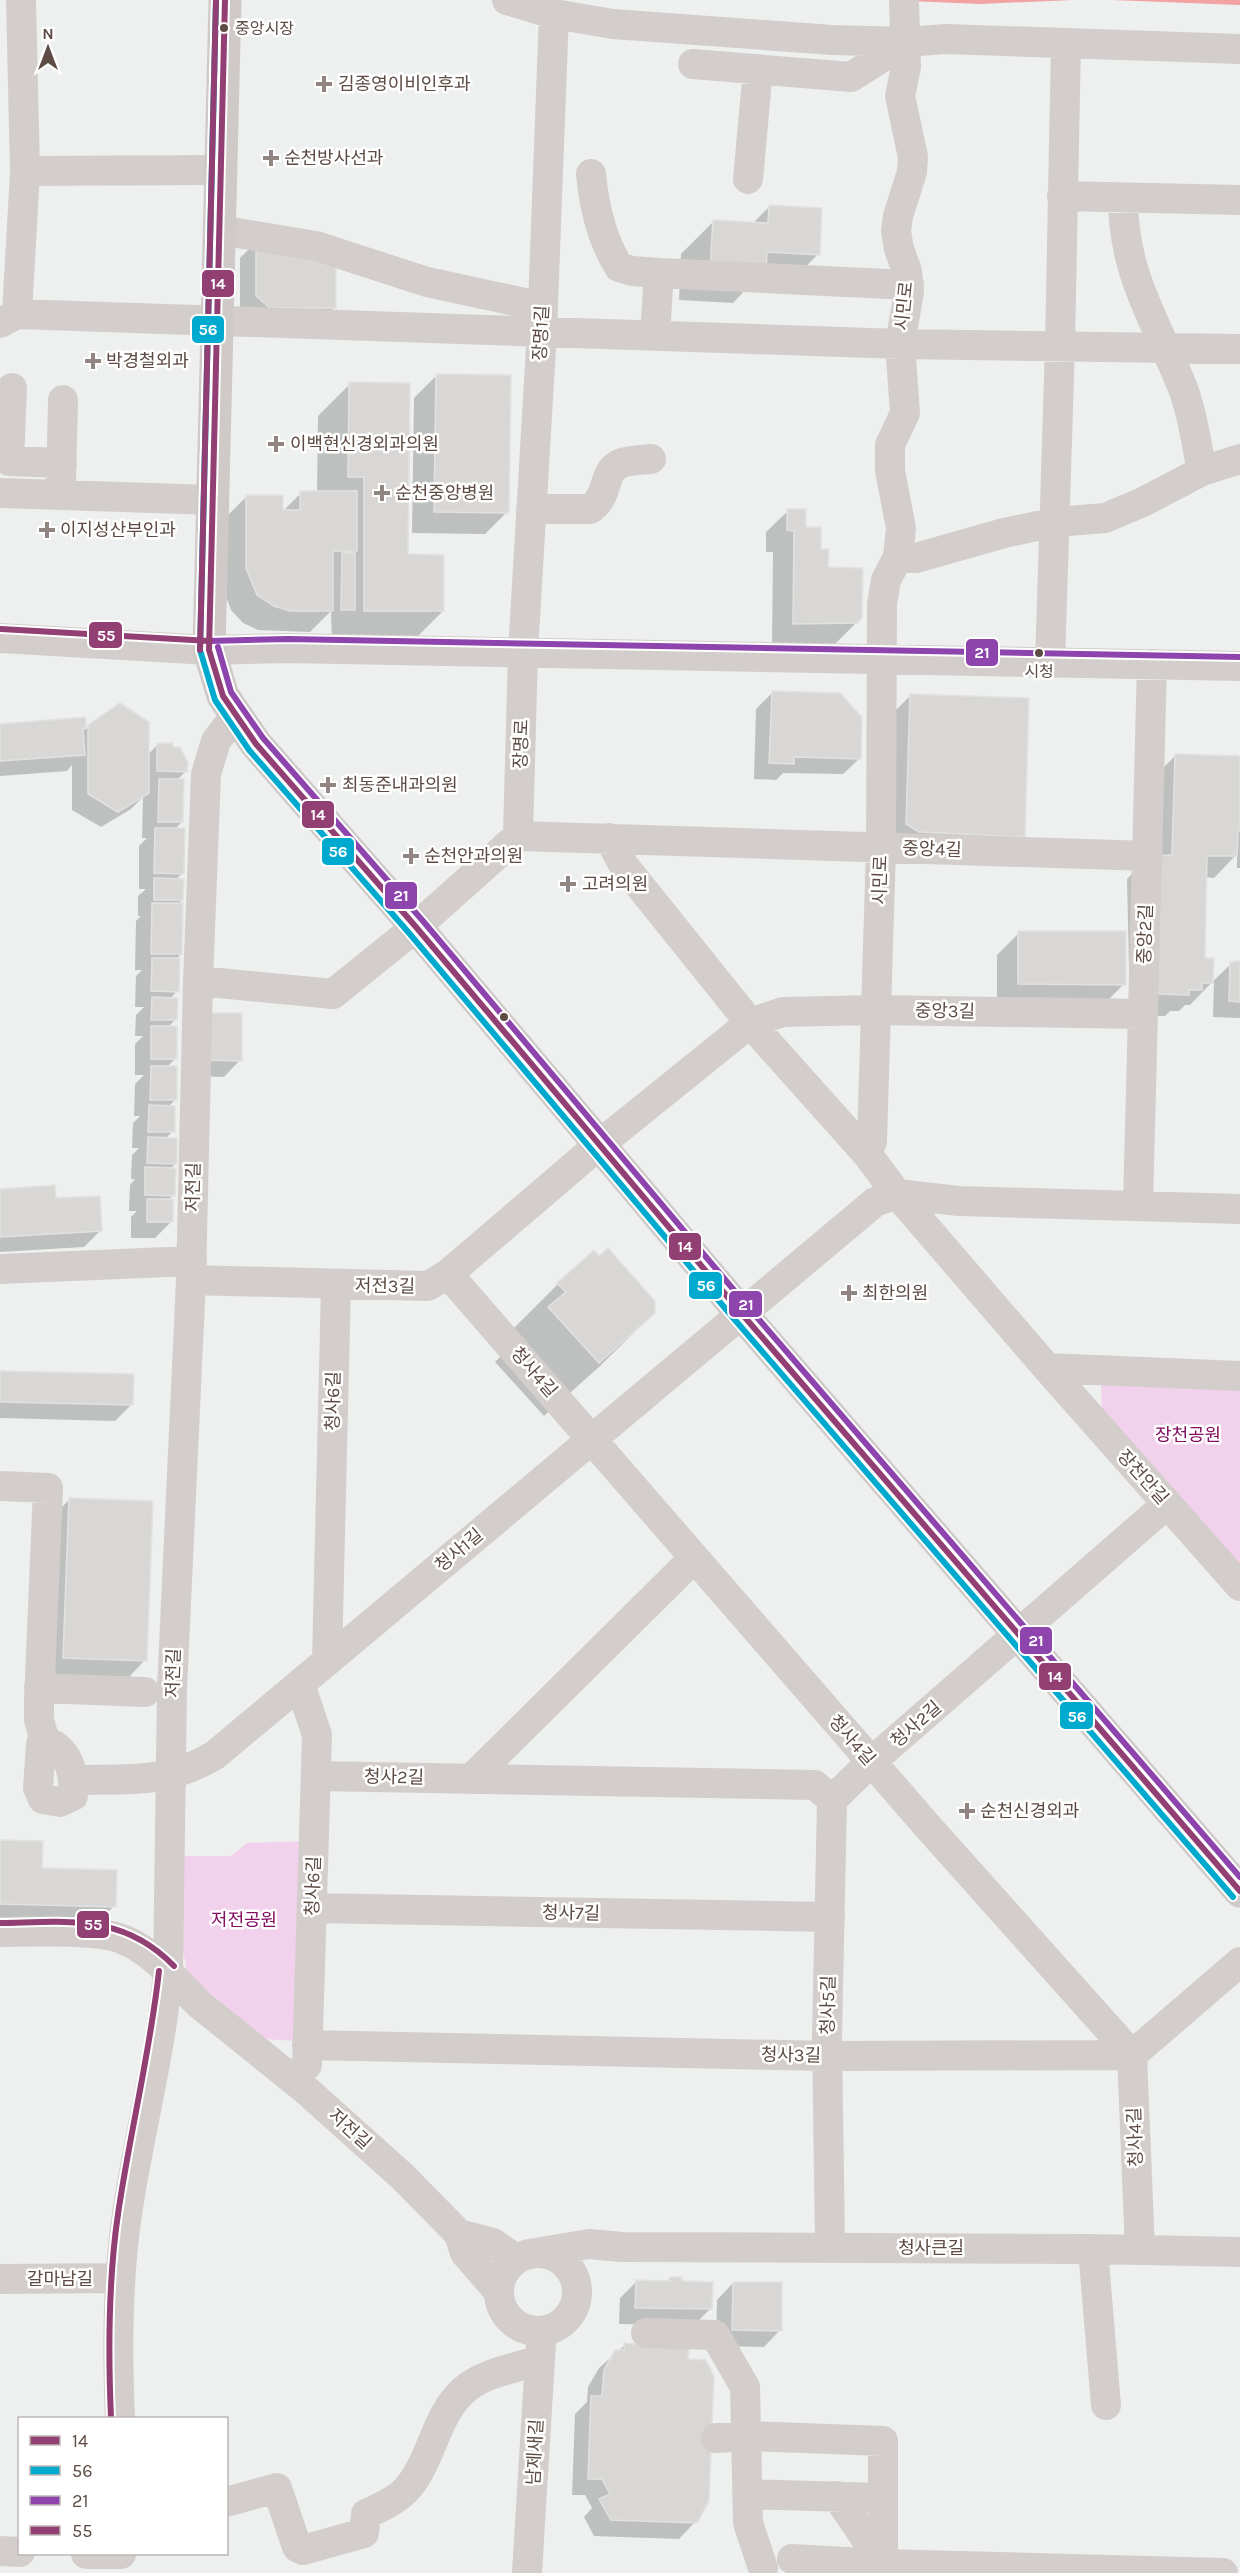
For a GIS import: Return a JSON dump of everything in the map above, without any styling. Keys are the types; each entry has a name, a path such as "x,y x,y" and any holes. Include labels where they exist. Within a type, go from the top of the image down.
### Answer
{"main road":[{"path":"225,0 209,650 223,696 256,744 416,927 742,1314 1240,1892"}],"street":[{"path":"507,0 554,14 613,24 832,40 904,21 946,39 1240,49"},
{"path":"14,14 16,179 8,319 542,319 655,335 900,344 1240,349"},
{"name":"장명1길","path":"523,652 542,319 554,14"},
{"path":"693,64 851,77 904,21"},
{"name":"시민로","path":"867,1154 872,1141 881,848 883,596 886,580 898,557 901,528 890,462 890,445 905,413 900,344 909,285 897,231 898,216 912,172 913,157 900,96 906,67 904,21"},
{"path":"1050,663 1056,522 1066,43"},
{"path":"748,179 758,69"},
{"path":"16,179 221,170"},
{"path":"591,174 606,240 619,267 632,271 659,273 909,285"},
{"path":"1062,196 1240,200"},
{"path":"1123,198 1125,241 1130,262 1186,399 1202,471"},
{"path":"219,230 316,246 542,319"},
{"path":"655,335 659,273"},
{"path":"12,388 9,461 62,463"},
{"path":"61,495 63,400"},
{"path":"531,509 590,509 603,497 609,473 614,467 621,463 651,459"},
{"path":"898,557 916,558 1004,533 1056,522 1105,518 1143,502 1202,471 1240,459"},
{"path":"0,493 213,500"},
{"path":"0,638 209,650 288,648 1240,666"},
{"name":"장명로","path":"518,836 523,652"},
{"name":"중앙2길","path":"1138,1205 1152,664"},
{"name":"저전길","path":"235,716 216,741 206,774 191,1271 172,1689 168,1972 199,2004 306,2090 403,2177 459,2234 465,2253 499,2292"},
{"path":"198,981 333,994 416,927 518,836"},
{"name":"중앙4길","path":"518,836 1148,856"},
{"path":"609,838 624,867 750,1023 867,1154 897,1194"},
{"name":"중앙3길","path":"600,1144 750,1023 783,1012 876,1010 1143,1014"},
{"name":"저전3길","path":"0,1269 191,1271 336,1285 428,1286 448,1274 600,1144"},
{"path":"742,1314 875,1202 897,1194 959,1201 1240,1209"},
{"name":"장천안길","path":"897,1194 1240,1586"},
{"name":"청사4길","path":"448,1274 871,1762 1132,2055 1140,2250"},
{"name":"청사6길","path":"327,1660 336,1285"},
{"name":"청사1길","path":"39,1688 39,1720 45,1741 51,1743 71,1765 74,1780 171,1776 194,1768 215,1755 742,1314"},
{"path":"1047,1368 1240,1377"},
{"path":"0,1486 48,1488 39,1688 146,1692"},
{"name":"청사2길","path":"317,1776 815,1785 832,1800 871,1762 1167,1504"},
{"path":"471,1779 694,1558"},
{"name":"청사6길","path":"300,1684 317,1735 306,2090"},
{"name":"청사5길","path":"830,2247 827,2056 832,1800"},
{"name":"청사7길","path":"312,1908 830,1917"},
{"path":"0,1932 88,1934 121,1938 151,1955 168,1972 164,2017 126,2216 120,2278 118,2379 120,2417"},
{"path":"1132,2055 1240,1962"},
{"name":"청사3길","path":"307,2044 827,2056 1132,2055"},
{"path":"228,2501 277,2488 297,2547 303,2550 363,2533 366,2514 406,2490 420,2469 450,2405 464,2390 541,2345 555,2328 565,2321 578,2298 573,2273 565,2262 554,2255 529,2255 459,2234"},
{"name":"청사큰길","path":"529,2255 589,2244 622,2247 1093,2249 1240,2252"},
{"path":"577,2285 594,2266 622,2247"},
{"path":"1093,2249 1106,2405"},
{"path":"529,2255 504,2273 499,2292 501,2305 507,2316 517,2325 529,2330 541,2345"},
{"name":"갈마남길","path":"0,2279 120,2278"},
{"path":"646,2332 715,2335 746,2387 748,2523 760,2571 772,2563 792,2559 883,2564 1222,2573"},
{"name":"남제새길","path":"527,2573 541,2345"},
{"path":"716,2438 748,2436 883,2440 883,2564"},
{"path":"748,2494 882,2498"},
{"path":"837,2496 883,2564"},
{"path":"0,2551 18,2552"},
{"path":"96,2555 120,2560"},
{"path":"792,2559 804,2562 821,2573"}],"green space":[{"name":"장천공원","path":"1101,1380 1240,1383 1240,1567 1102,1418"},
{"name":"저전공원","path":"310,1841 295,2041 265,2039 188,1975 180,1937 181,1856 231,1856 247,1843"}],"shaded area":[{"path":"887,0 1073,0 980,4"},
{"path":"1112,0 1240,0 1240,5"}],"building":[{"path":"769,205 822,208 820,255 767,252 766,271 710,269 713,220 768,223"},
{"path":"256,240 336,260 336,308 270,308 256,296"},
{"path":"436,374 511,375 509,513 434,512"},
{"path":"349,382 410,383 408,554 444,555 444,611 364,611 364,477 348,477"},
{"path":"300,491 357,491 357,551 333,551 333,611 290,611 274,606 257,595 246,568 246,495 283,495 283,510 300,510"},
{"path":"787,509 806,509 806,527 821,527 821,549 829,549 828,567 863,568 862,617 858,623 793,624 794,531 787,530"},
{"path":"342,552 355,553 355,610 341,610"},
{"path":"772,691 840,693 862,717 861,759 794,757 794,764 769,763"},
{"path":"910,694 1029,698 1025,837 919,832 906,824"},
{"path":"120,703 149,722 149,793 118,812 88,794 88,725"},
{"path":"86,717 86,728 83,729 85,755 0,761 0,724"},
{"path":"157,743 173,743 173,747 180,747 188,763 187,772 157,771"},
{"path":"1175,754 1240,756 1240,831 1238,831 1237,856 1207,856 1205,958 1214,958 1213,983 1202,983 1202,990 1189,990 1189,995 1158,994 1148,856 1172,855"},
{"path":"159,779 184,779 183,822 158,822"},
{"path":"155,828 185,828 184,874 154,873"},
{"path":"154,878 184,879 183,900 154,900"},
{"path":"152,903 183,903 182,954 151,954"},
{"path":"1018,931 1126,931 1126,985 1018,984"},
{"path":"152,958 180,958 179,992 151,991"},
{"path":"1240,961 1240,1002 1229,1001 1230,962"},
{"path":"152,997 178,998 177,1020 151,1020"},
{"path":"204,1013 242,1013 242,1061 204,1060"},
{"path":"151,1026 177,1026 177,1059 151,1059"},
{"path":"151,1066 177,1066 177,1100 150,1100"},
{"path":"149,1105 175,1106 175,1132 148,1132"},
{"path":"148,1137 177,1138 177,1164 147,1163"},
{"path":"145,1167 176,1168 175,1196 145,1195"},
{"path":"55,1185 56,1198 100,1196 102,1231 0,1237 0,1189"},
{"path":"147,1199 173,1199 173,1222 147,1222"},
{"path":"608,1248 655,1301 655,1313 599,1363 548,1307 566,1292 557,1283 594,1250 599,1256"},
{"path":"0,1371 134,1374 133,1405 0,1402"},
{"path":"69,1498 153,1501 147,1661 63,1658"},
{"path":"0,1840 43,1841 42,1868 117,1870 116,1907 0,1904"},
{"path":"670,2277 682,2277 682,2281 713,2282 712,2309 635,2308 636,2280 670,2281"},
{"path":"733,2282 782,2282 782,2331 732,2330"},
{"path":"624,2343 689,2347 688,2359 706,2360 714,2376 709,2501 697,2523 611,2520 599,2499 610,2494 602,2479 588,2479 591,2396 602,2396 604,2370 615,2350 624,2350"}],"transit line":[{"name":"56","path":"216,0 200,650 215,700 249,750 409,933 735,1320 1233,1897"},
{"name":"55","path":"200,650 216,0"},
{"name":"14","path":"225,0 209,650 223,696 256,744 416,927 742,1314 1240,1891"},
{"name":"55","path":"1,629 210,641"},
{"name":"21","path":"209,641 288,639 1240,657"},
{"name":"21","path":"218,647 231,692 263,738 423,921 749,1308 1240,1877"},
{"name":"55","path":"0,1923 71,1922 114,1929 135,1937 155,1949 174,1966"},
{"name":"55","path":"111,2417 109,2367 112,2265 123,2183 159,1971"}],"place":[{"name":"중앙시장","path":"224,28"},
{"name":"김종영이비인후과","path":"324,84"},
{"name":"순천방사선과","path":"271,158"},
{"name":"박경철외과","path":"93,361"},
{"name":"이백현신경외과의원","path":"276,444"},
{"name":"순천중앙병원","path":"382,493"},
{"name":"이지성산부인과","path":"47,530"},
{"name":"시청","path":"1039,653"},
{"name":"최동준내과의원","path":"328,785"},
{"name":"순천안과의원","path":"411,856"},
{"name":"고려의원","path":"568,884"},
{"name":"최한의원","path":"849,1293"},
{"name":"순천신경외과","path":"967,1811"}]}
